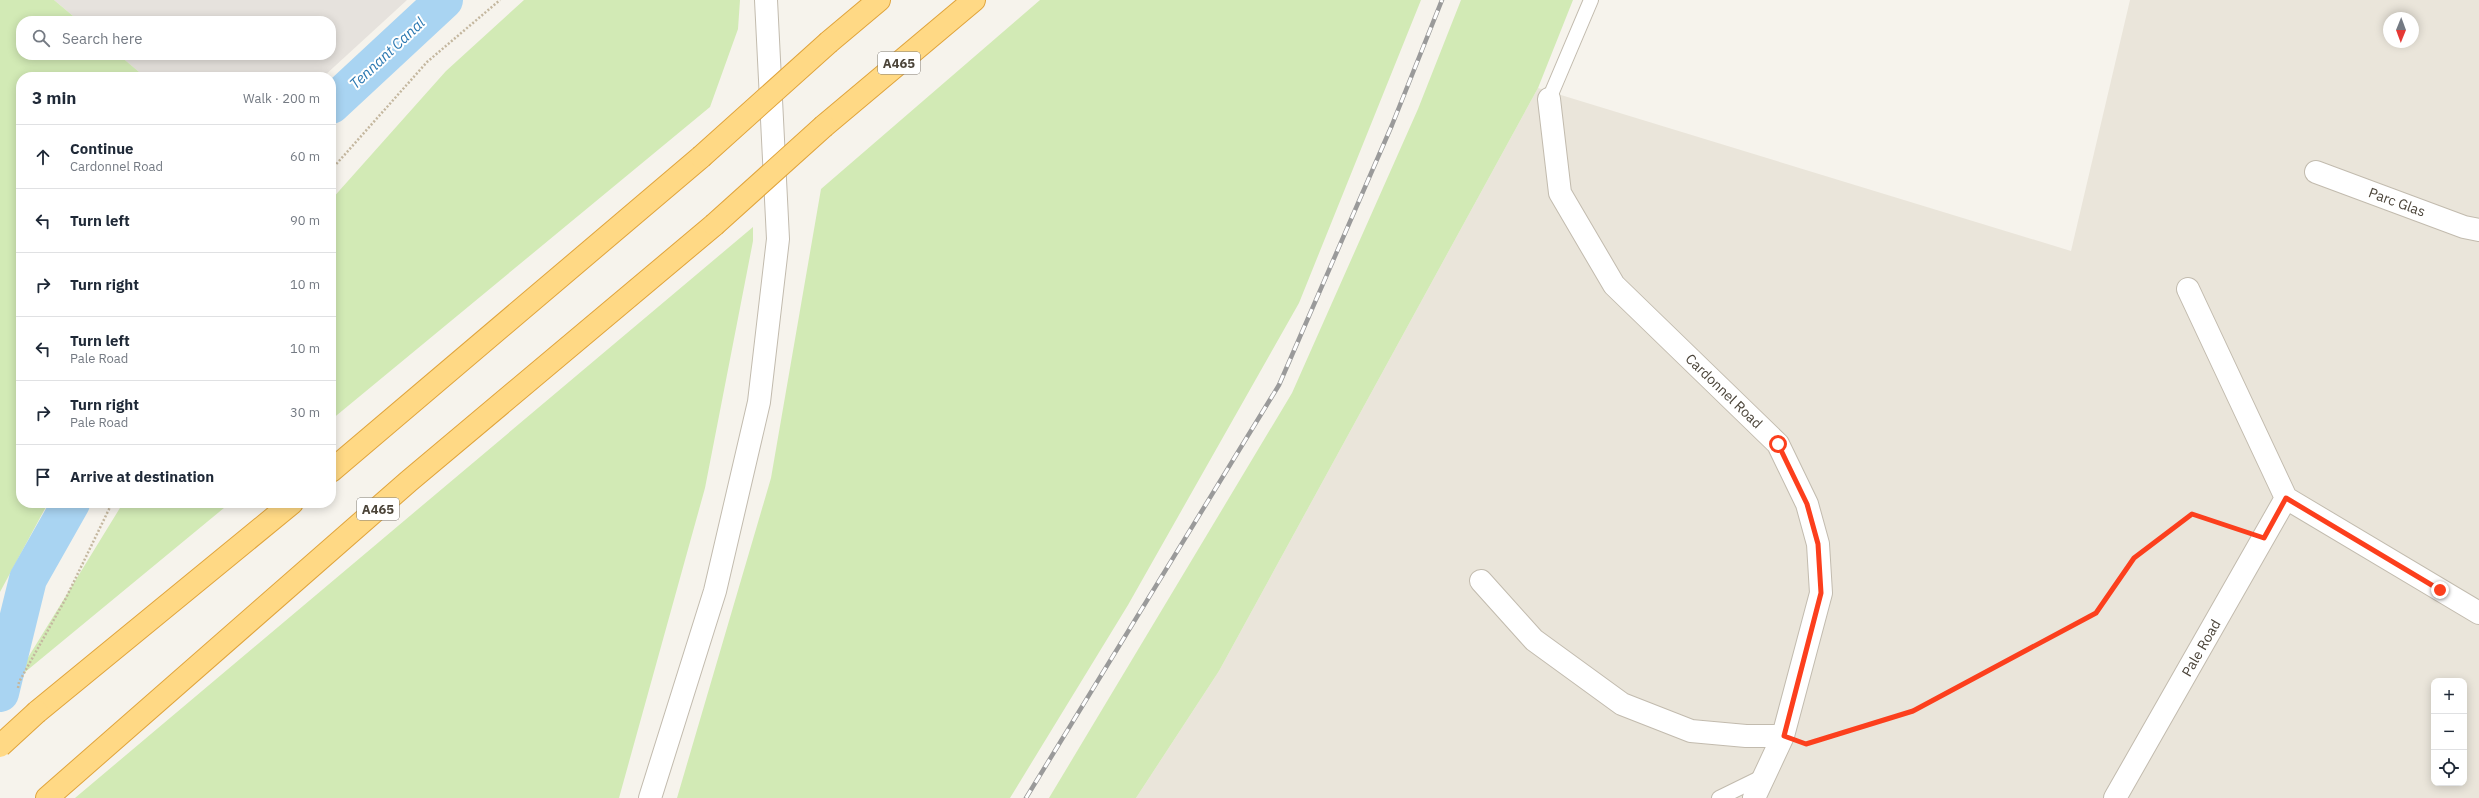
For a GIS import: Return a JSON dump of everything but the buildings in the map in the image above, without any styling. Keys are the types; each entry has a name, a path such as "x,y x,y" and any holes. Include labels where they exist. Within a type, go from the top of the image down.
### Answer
{"highway":[{"path":"336,467 701,156 829,42 879,0"},
{"name":"A465","path":"47,798 409,481 714,226 824,126 974,0"},
{"path":"0,746 37,712 286,508"}],"street":[{"path":"650,798 716,591 759,402 778,239 766,0"},
{"name":"Cardonnel Road","path":"1549,99 1560,193 1614,285 1778,444 1807,504 1818,544 1821,593 1784,736 1754,798"},
{"name":"Parc Glas","path":"2316,172 2464,227 2479,230"},
{"path":"2188,289 2286,498 2479,613"},
{"name":"Pale Road","path":"2116,798 2286,498"},
{"path":"1481,581 1534,640 1622,704 1691,731 1746,736 1784,736"}],"lane":[{"path":"1549,99 1591,0"},
{"path":"1719,798 1766,775"}],"path":[{"path":"336,164 427,62 500,0"},
{"path":"18,689 20,682 66,598 110,508"},
{"path":"1784,736 1806,744 1913,711 2096,613 2134,558 2192,514 2264,538"}],"shaded area":[{"path":"54,0 407,0 328,72 139,72 125,60 336,60 336,16 73,16"},
{"path":"2130,0 2479,0 2479,798 1136,798 1219,671 1538,88 2071,251"}],"green space":[{"path":"0,0 54,0 73,16 16,16 16,60 125,60 139,72 16,72 16,508 45,508 0,592"},
{"path":"524,0 740,0 738,29 710,107 336,416 336,194 446,71"},
{"path":"1040,0 1421,0 1299,303 1128,605 1010,798 677,798 771,478 821,189"},
{"path":"1461,0 1573,0 1538,88 1219,671 1136,798 1049,798 1292,393 1418,109"},
{"path":"753,227 753,241 705,488 619,798 75,798"},
{"path":"120,508 224,508 13,682"}],"waterway":[{"name":"Tennant Canal","path":"336,100 444,0"},
{"name":"Tennant Canal","path":"0,693 28,579 68,508"}],"railway":[{"path":"1026,798 1279,385 1392,125 1442,0"}],"route":[{"path":"1778,444 1807,504 1818,544 1821,593 1784,736 1806,744 1913,711 2096,613 2134,558 2192,514 2264,538 2286,498 2440,590"}]}
